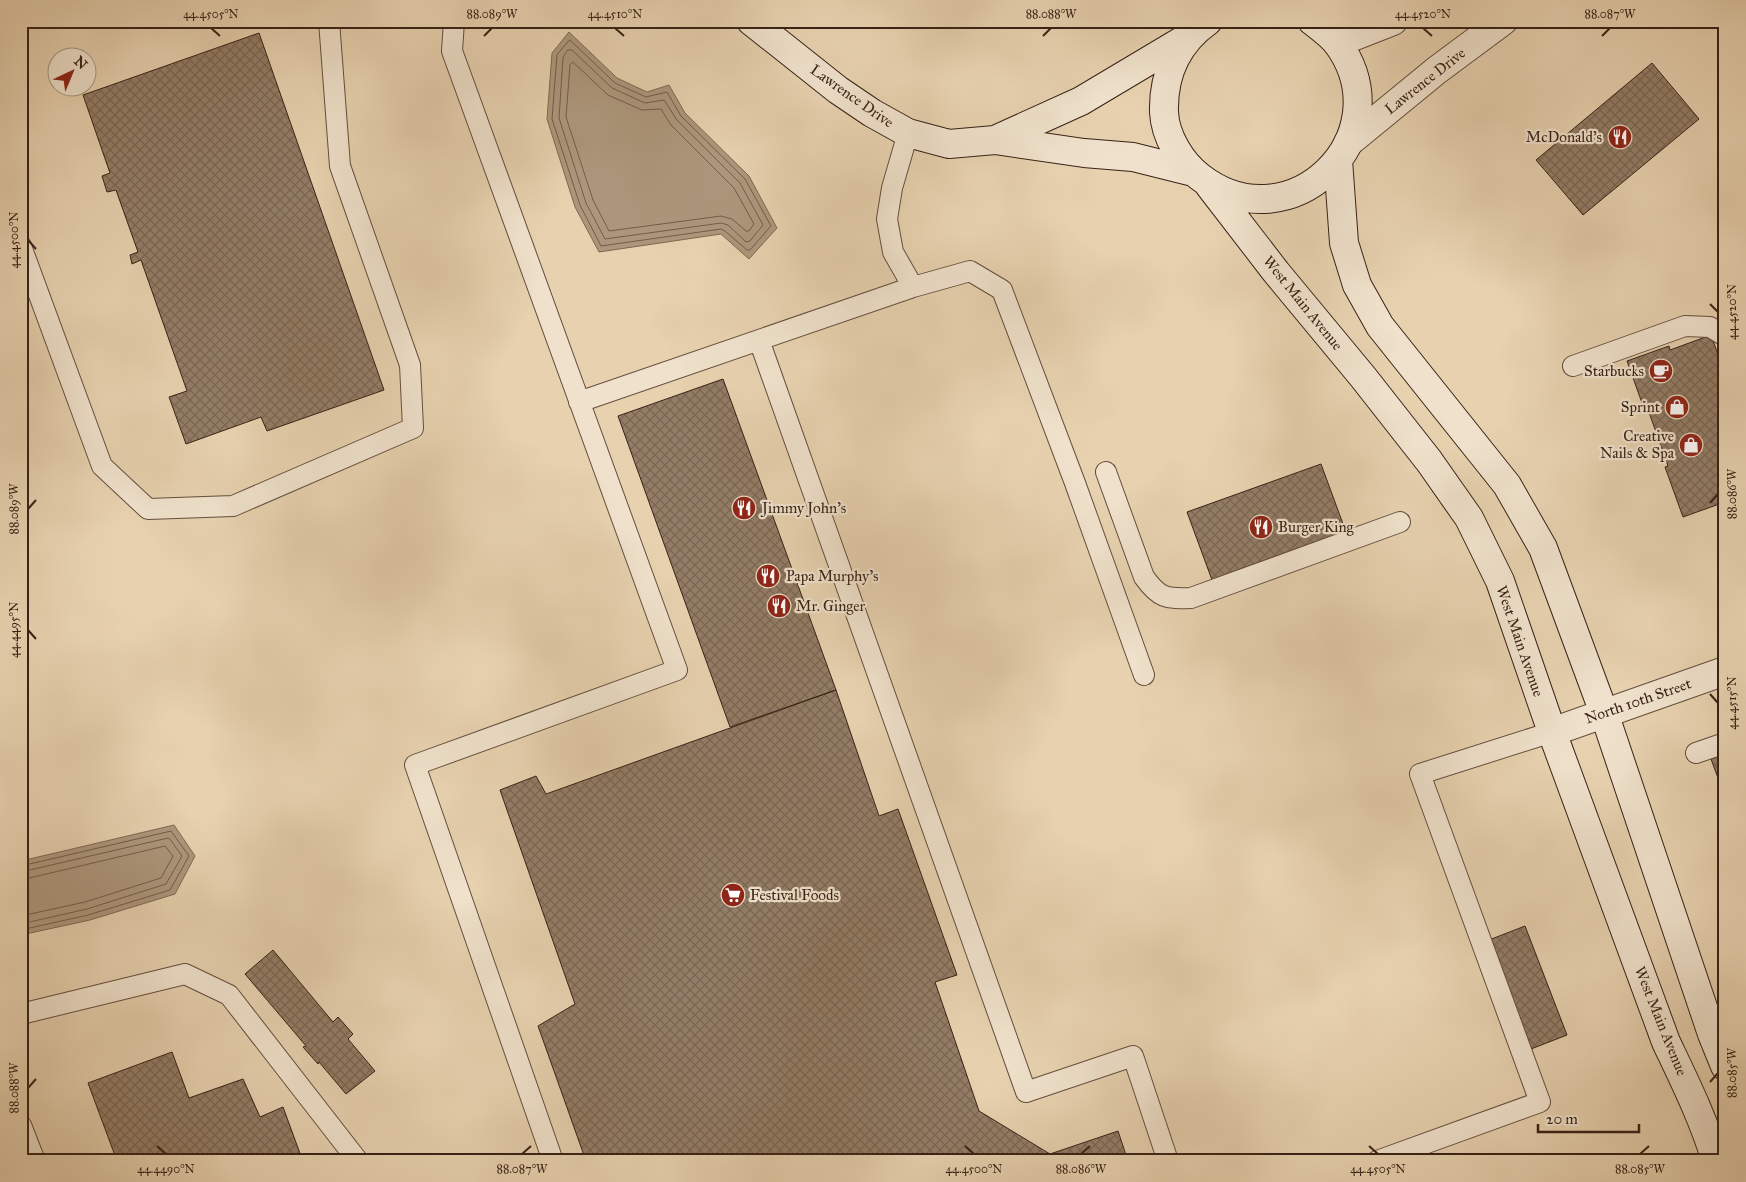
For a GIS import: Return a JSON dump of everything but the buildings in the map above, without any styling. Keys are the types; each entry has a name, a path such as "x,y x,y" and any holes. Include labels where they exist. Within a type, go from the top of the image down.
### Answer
{"main road":[{"name":"Lawrence Drive","path":"751,21 838,90 872,113 908,133 949,144 995,140 1084,153 1133,157 1201,178 1228,194 1268,199 1288,195 1307,188 1324,176 1343,152 1437,70 1503,21"},
{"path":"1393,21 1326,29 1348,61 1354,81 1357,102 1355,123 1343,152 1344,243 1357,285 1380,326 1507,484 1543,548 1604,714 1712,1034 1725,1066"},
{"name":"Lawrence Drive","path":"995,140 1081,101 1203,25"},
{"name":"West Main Avenue","path":"1203,25 1176,54 1168,73 1164,94 1164,115 1170,136 1180,155 1201,178 1363,377 1429,461 1468,518 1500,581 1552,732 1666,1042 1700,1117 1716,1161"},
{"name":"North 10th Street","path":"1552,732 1725,671"}],"lane":[{"path":"21,246 102,466 148,509 233,506 413,428 410,365 340,166 329,21"},
{"path":"454,21 452,51 676,670 415,765 553,1161"},
{"path":"908,133 892,188 887,219 893,252 914,287"},
{"path":"579,402 914,287 970,271 1002,290 1068,464 1144,675"},
{"path":"1573,366 1685,326 1710,327 1725,336"},
{"path":"759,340 1026,1092 1134,1056 1168,1161"},
{"path":"1106,472 1144,577 1154,592 1171,598 1191,598 1400,522"},
{"path":"1377,1161 1540,1102 1420,774 1552,732"},
{"path":"1696,753 1725,743"},
{"path":"21,1014 185,974 229,995 358,1161"},
{"path":"21,1125 35,1161"}],"water":[{"path":"569,32 617,78 647,92 669,85 685,113 749,176 777,228 749,259 721,234 599,252 575,207 547,119 552,53"},
{"path":"174,825 195,856 175,894 90,920 21,935 21,861"}],"place":[{"name":"McDonald's","path":"1620,137"},
{"name":"Starbucks","path":"1661,371"},
{"name":"Sprint","path":"1677,407"},
{"name":"Creative Nails & Spa","path":"1691,445"},
{"name":"Jimmy John's","path":"744,508"},
{"name":"Burger King","path":"1261,527"},
{"name":"Papa Murphy's","path":"768,576"},
{"name":"Mr. Ginger","path":"779,606"},
{"name":"Festival Foods","path":"733,895"}]}
